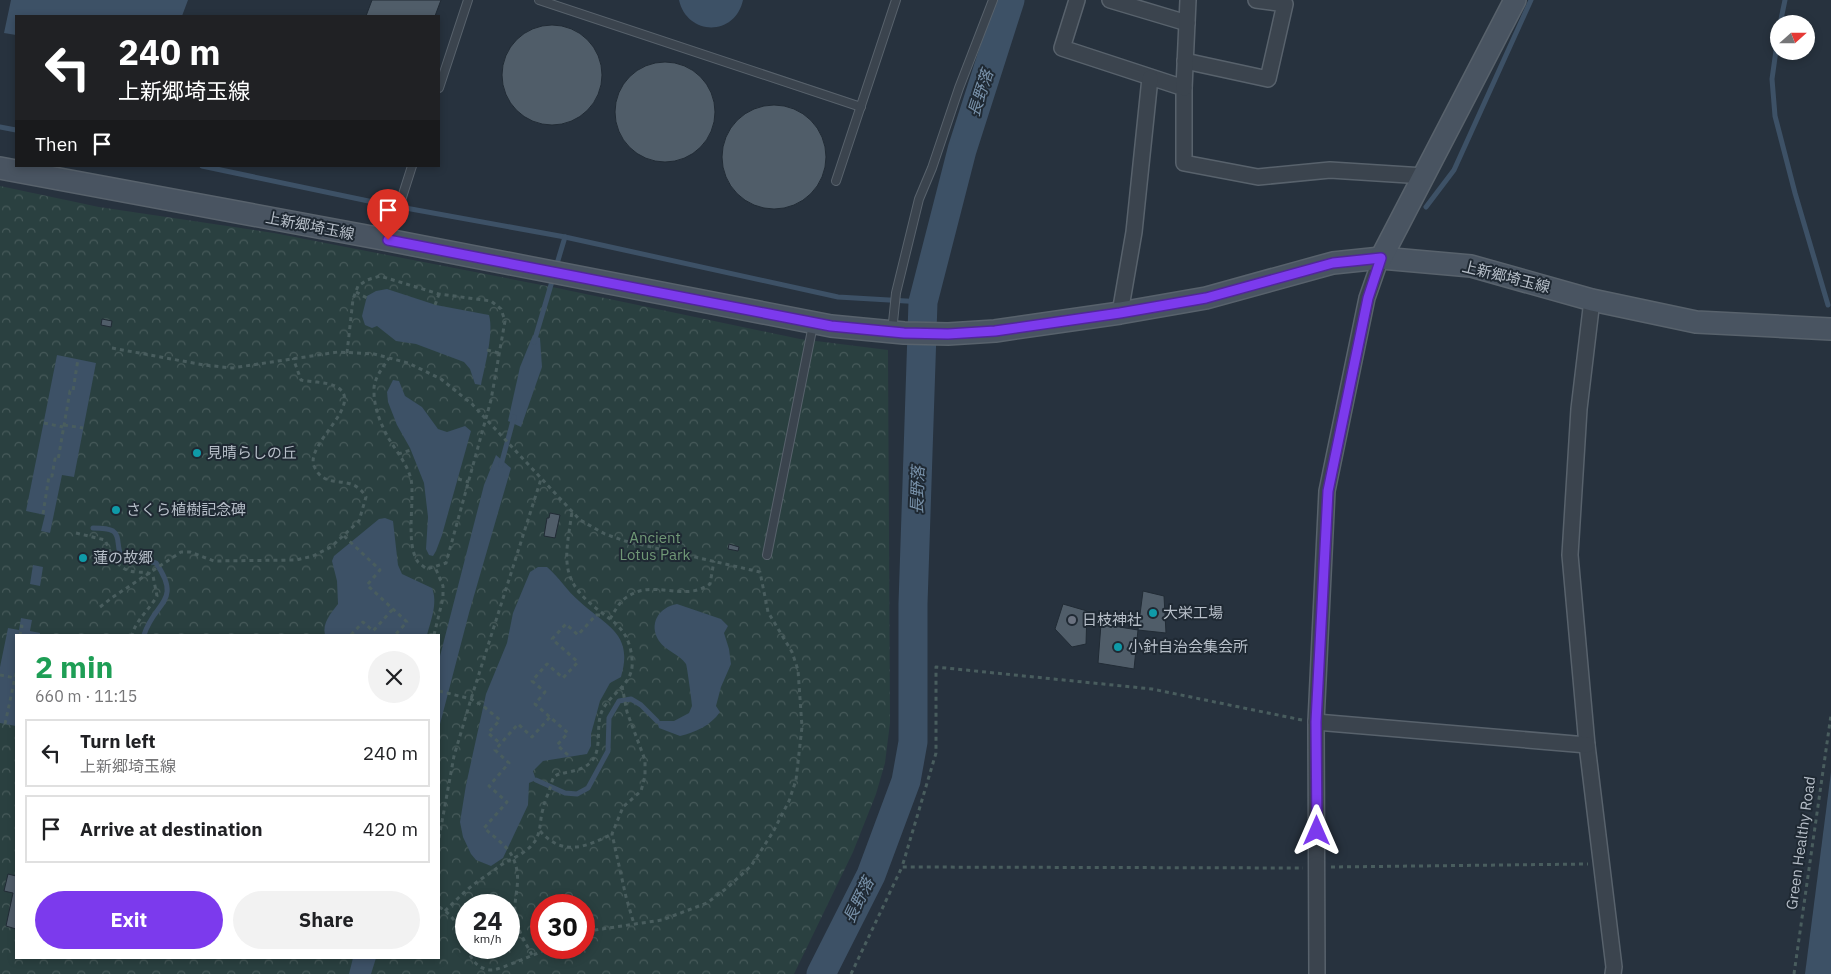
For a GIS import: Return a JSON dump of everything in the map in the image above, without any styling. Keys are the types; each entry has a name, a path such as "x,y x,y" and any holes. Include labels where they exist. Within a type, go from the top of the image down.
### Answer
{"main road":[{"path":"1381,258 1515,0"},
{"name":"上新郷埼玉線","path":"0,168 388,240 813,323 896,325 948,334 995,331 1120,313 1206,298 1333,263 1381,258 1471,266 1592,300 1696,322 1831,329"}],"street":[{"path":"1077,0 1062,48 1184,88"},
{"path":"1110,0 1187,23"},
{"path":"1188,0 1184,88 1184,163 1258,177 1330,170 1424,176"},
{"path":"1185,61 1268,79 1285,4 1256,0"},
{"path":"1120,313 1134,232 1150,78"},
{"path":"1317,974 1316,722 1328,491 1368,298 1381,258"},
{"path":"1592,300 1579,409 1570,555 1587,745 1614,967 1613,974"},
{"path":"1316,722 1587,745"}],"lane":[{"path":"440,85 468,0"},
{"path":"539,0 861,107"},
{"path":"836,180 896,0"},
{"path":"896,325 896,293 918,199 993,0"},
{"path":"388,240 412,168"},
{"path":"767,555 813,323"}],"path":[{"path":"346,353 353,299 358,286 367,280 380,276 439,294 491,302 501,309 505,321 486,419 446,563 427,569 418,562 411,541 413,499 406,465 388,437 375,407 375,380 390,358"},
{"path":"356,292 367,298"},
{"path":"435,305 439,294"},
{"path":"112,348 204,365 232,368 293,358 346,353 374,354 408,363 441,379 472,404 580,520 625,541 760,572 768,612 792,652 798,670 802,727 796,780 789,801 751,866 727,888 706,903 662,920 595,930"},
{"path":"488,350 499,352"},
{"path":"100,608 113,597 181,552 190,552 214,561 296,560 313,556 332,547 359,521 366,497 361,488 348,482 328,481 320,476 314,464 313,456 319,441 337,421 344,398 341,391 335,386 301,380 293,358"},
{"path":"42,514 49,476 52,476 55,459 58,460 70,391 73,391 78,359"},
{"path":"44,423 83,428"},
{"path":"398,454 411,450"},
{"path":"458,478 469,482"},
{"path":"440,833 454,756 541,478"},
{"path":"445,911 473,885 513,857 527,850 534,843 540,831 542,810 554,777 560,772 570,773 582,769 592,760 598,746 601,712 609,698 622,686 632,671 631,651 627,638 617,624 593,606 573,584 567,571 566,553 572,512"},
{"path":"76,533 105,540 114,560 124,570 150,573 153,576 157,596 149,610 135,625 132,634"},
{"path":"344,536 380,570 367,585 407,622 397,634"},
{"path":"610,619 626,597 638,591 652,588 689,592 703,589 710,584 714,561"},
{"path":"434,634 443,598 443,586 435,567"},
{"path":"353,634 364,622 373,631 393,609"},
{"path":"568,755 557,745 568,733 535,704 545,692 532,681 547,664 563,678 578,662 552,639 566,624 578,635 596,615 604,615"},
{"path":"20,626 22,626 20,634"},
{"path":"851,974 902,867 936,753 936,667 1152,689 1316,722"},
{"path":"0,675 15,676"},
{"path":"5,724 15,680"},
{"path":"622,686 627,712 644,760 645,776 641,791 624,807 612,834 634,924"},
{"path":"440,691 471,699 484,706 500,720 488,733 501,744"},
{"name":"Green Healthy Road","path":"1794,974 1831,715"},
{"path":"530,951 515,918 518,872 513,857 484,828 507,802 489,786 509,763 495,750 518,724 532,737 550,717"},
{"path":"540,831 545,837 564,847 580,848 591,845 612,834"},
{"path":"902,867 1317,868 1601,864"},
{"path":"440,908 455,922"},
{"path":"471,959 479,967 492,971 530,956"}],"green space":[{"name":"Ancient Lotus Park","path":"0,186 99,207 274,233 557,288 800,339 888,350 890,723 885,763 876,794 853,852 794,974 0,974"}],"water":[{"path":"11,0 188,0 182,15 15,15 15,35 4,33"},
{"path":"679,0 743,0 738,12 731,21 721,26 711,27 701,26 691,20 684,12"},
{"path":"387,289 436,305 489,315 490,340 481,385 475,384 470,369 464,362 416,344 396,341 377,326 372,328 365,325 362,316 367,296 376,291"},
{"path":"533,335 540,338 542,367 521,427 508,421 520,367"},
{"path":"57,355 96,363 74,477 62,475 50,533 41,531 45,515 26,511"},
{"path":"393,380 399,381 405,396 422,407 438,429 447,432 465,426 471,431 442,535 433,556 429,555 426,549 428,517 424,483 388,402 387,392"},
{"path":"496,455 511,468 469,613 440,724 440,656 484,485"},
{"path":"385,518 393,521 398,565 402,574 432,588 434,606 427,634 325,634 326,622 338,604 337,581 332,561 334,556 379,519"},
{"path":"33,565 43,567 40,586 30,584"},
{"path":"538,567 547,567 575,597 608,624 621,640 624,650 624,662 621,677 610,683 600,701 591,734 591,746 587,754 543,761 533,771 536,780 529,783 528,805 503,858 491,866 476,860 471,854 463,837 460,822 486,694 507,643 513,613 530,572"},
{"path":"677,604 721,619 728,626 724,633 731,664 721,687 716,706 720,712 702,728 680,736 659,728 657,721 674,721 689,713 692,706 686,664 665,647 656,635 655,623 657,617 665,609"},
{"path":"21,618 32,620 30,631 40,634 15,634 15,726 0,723 0,667 8,628 19,630"},
{"path":"1831,772 1831,974 1805,974"},
{"path":"353,959 376,959 371,974 349,974"}],"building":[{"path":"372,0 441,0 435,15 366,15"},
{"path":"552,25 571,29 587,40 598,56 602,75 598,94 587,110 571,121 552,125 533,121 517,110 506,94 502,75 506,56 517,40 533,29"},
{"path":"665,62 684,66 700,77 711,93 715,112 711,131 700,147 684,158 665,162 646,158 630,147 619,131 615,112 619,93 630,77 646,66"},
{"path":"774,105 794,109 803,113 811,120 818,128 822,137 826,157 822,177 818,186 811,194 803,201 794,205 774,209 754,205 745,201 737,194 730,186 726,177 722,157 726,137 730,128 737,120 745,113 754,109"},
{"path":"102,319 112,321 111,327 101,325"},
{"path":"550,513 560,515 555,538 544,536 547,518 549,518"},
{"path":"729,544 739,547 738,551 728,549"},
{"name":"大栄工場","path":"1143,591 1164,596 1166,633 1138,630"},
{"name":"日枝神社","path":"1063,604 1087,611 1086,644 1072,647 1055,629"},
{"name":"小針自治会集会所","path":"1101,624 1138,630 1134,669 1098,663"},
{"path":"8,874 15,876 15,929 6,926 13,893 4,891"}],"waterway":[{"name":"長野落","path":"821,974 871,875 906,781 913,742 913,604 923,302 962,150 1010,0"},
{"path":"1426,207 1454,170 1531,0"},
{"path":"1782,15 1785,0"},
{"path":"1775,60 1772,79 1775,116 1795,193 1828,305"},
{"path":"0,127 15,130"},
{"path":"207,167 378,203 565,237 838,297 923,302"},
{"path":"556,267 565,237"},
{"path":"534,342 553,278"},
{"path":"501,465 514,417"},
{"path":"93,528 113,531 116,534 120,552 125,558 132,561 156,563 164,576 167,594 148,624 144,634"},
{"path":"536,780 565,793 577,794 588,788 608,751 609,718 619,701 631,699 641,705 657,721"}],"place":[{"name":"見晴らしの丘","path":"197,453"},
{"name":"さくら植樹記念碑","path":"116,510"},
{"name":"蓮の故郷","path":"83,558"},
{"name":"大栄工場","path":"1153,613"},
{"name":"日枝神社","path":"1072,620"},
{"name":"小針自治会集会所","path":"1118,647"}],"route":[{"path":"388,240 831,326 904,333 948,334 995,331 1120,313 1206,298 1333,263 1381,258 1368,298 1328,491 1316,722 1317,831"}]}
